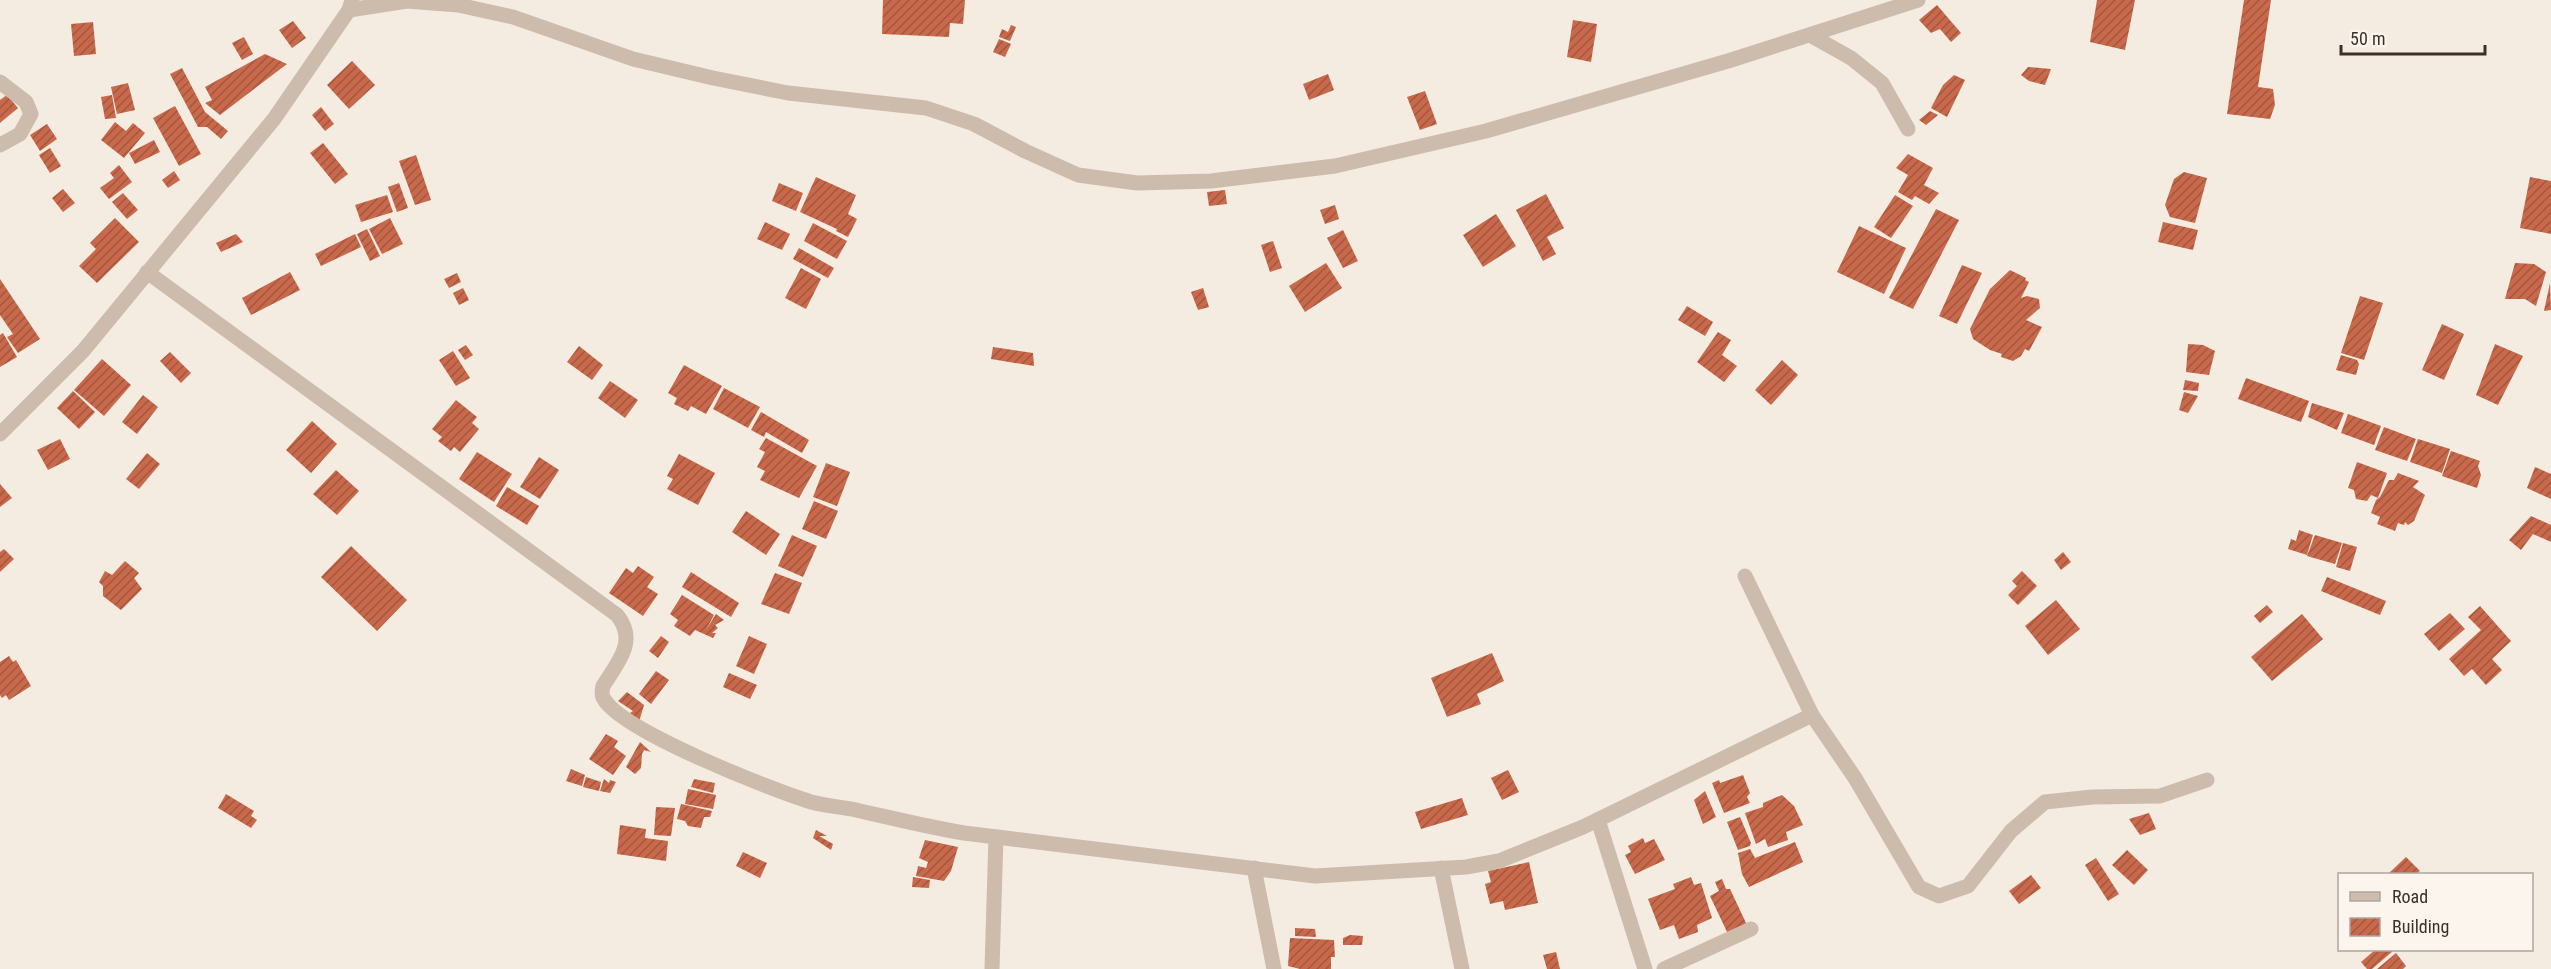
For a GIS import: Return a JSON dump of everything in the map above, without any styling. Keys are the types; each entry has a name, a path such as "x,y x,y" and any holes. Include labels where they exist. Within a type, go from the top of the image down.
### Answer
{"street":[{"path":"0,434 83,351 274,119 351,5 407,1 458,5 513,18 633,59 713,78 788,93 926,108 974,124 1078,175 1137,183 1211,181 1335,166 1486,131 1810,35 1918,0"},
{"path":"1810,35 1851,58 1882,83 1908,129"},
{"path":"0,82 26,102 31,114 20,134 0,145"},
{"path":"147,272 617,615 628,634 627,644 603,686 604,700 640,728 747,779 813,802 910,824 996,837 1315,876 1466,867 1499,861 1598,820 1812,715"},
{"path":"1745,576 1812,715 1856,778 1919,887 1939,896 1968,886 2011,831 2045,802 2092,797 2160,796 2207,780"},
{"path":"1598,820 1645,969"},
{"path":"992,969 996,837"},
{"path":"1254,868 1274,969"},
{"path":"1441,868 1462,969"},
{"path":"1664,969 1751,929"}],"building":[{"path":"883,0 965,0 963,24 950,23 949,37 882,34"},
{"path":"2097,0 2135,0 2125,50 2090,42"},
{"path":"2244,0 2271,0 2258,87 2273,89 2275,105 2270,119 2227,114"},
{"path":"1937,5 1961,33 1951,42 1940,29 1931,33 1919,20"},
{"path":"1573,20 1597,24 1591,62 1567,57"},
{"path":"293,21 306,38 292,48 279,30"},
{"path":"93,22 96,54 74,56 71,24"},
{"path":"1011,25 1016,27 1010,41 999,37 1002,29 1008,32"},
{"path":"244,37 253,54 242,60 232,43"},
{"path":"999,39 1011,44 1005,57 993,52"},
{"path":"265,54 287,64 220,115 205,103 212,100 205,87"},
{"path":"352,61 375,85 349,109 327,85"},
{"path":"2028,67 2051,69 2045,85 2029,81 2021,75"},
{"path":"182,68 205,112 228,131 221,139 207,127 198,127 170,74"},
{"path":"1328,74 1334,90 1309,100 1303,84"},
{"path":"1954,75 1965,80 1947,117 1931,108 1943,85"},
{"path":"128,83 135,110 117,114 111,87"},
{"path":"1425,91 1437,124 1420,130 1407,97"},
{"path":"7,95 18,108 0,123 0,100"},
{"path":"112,95 116,118 105,119 101,97"},
{"path":"175,106 201,154 179,166 153,118"},
{"path":"321,107 334,124 325,131 312,115"},
{"path":"1930,111 1938,115 1926,125 1919,120"},
{"path":"115,122 126,131 133,123 145,133 124,158 101,140"},
{"path":"47,124 57,139 40,151 30,135"},
{"path":"154,140 160,152 135,164 129,153"},
{"path":"323,143 348,174 335,184 310,153"},
{"path":"50,148 61,166 50,173 39,155"},
{"path":"1908,154 1933,168 1924,185 1939,193 1929,204 1915,196 1912,200 1898,192 1908,175 1896,168"},
{"path":"416,155 431,200 415,205 399,161"},
{"path":"119,165 132,182 109,199 100,188 114,178 110,173"},
{"path":"174,171 180,180 168,188 162,180"},
{"path":"2184,172 2207,178 2195,223 2170,217 2165,205 2174,179"},
{"path":"816,177 856,195 848,214 857,219 848,237 836,231 837,229 800,212"},
{"path":"2530,177 2551,181 2551,234 2520,228"},
{"path":"399,183 408,208 397,212 388,187"},
{"path":"779,183 803,193 796,211 772,201"},
{"path":"63,189 75,203 63,212 52,198"},
{"path":"1225,190 1227,204 1209,206 1207,192"},
{"path":"123,193 138,210 127,219 112,202"},
{"path":"1546,194 1564,228 1547,237 1556,254 1543,261 1516,210"},
{"path":"387,195 393,212 361,222 355,205"},
{"path":"1895,195 1913,206 1891,238 1874,227"},
{"path":"1335,205 1339,219 1325,224 1320,210"},
{"path":"1936,209 1959,220 1913,309 1889,298"},
{"path":"1496,214 1516,246 1483,267 1463,235"},
{"path":"115,218 139,242 97,283 79,266 96,249 90,243"},
{"path":"390,218 403,244 382,254 369,229"},
{"path":"765,222 790,234 782,250 757,239"},
{"path":"2163,222 2198,230 2193,250 2158,242"},
{"path":"813,223 847,241 837,259 804,241"},
{"path":"1859,226 1906,248 1884,294 1837,272"},
{"path":"367,229 380,256 370,261 357,234"},
{"path":"1343,230 1358,261 1343,268 1327,238"},
{"path":"236,234 243,242 221,252 216,243"},
{"path":"355,234 361,247 321,266 315,254"},
{"path":"1273,241 1282,268 1270,272 1261,245"},
{"path":"799,248 834,268 828,278 793,259"},
{"path":"1326,263 1342,288 1305,312 1289,286"},
{"path":"2515,263 2534,264 2546,272 2536,306 2525,299 2505,299"},
{"path":"1962,265 1982,273 1957,324 1939,316"},
{"path":"801,268 821,279 806,309 785,298"},
{"path":"2010,270 2029,282 2021,298 2027,296 2039,299 2040,308 2026,320 2042,327 2029,351 2025,349 2021,356 2013,361 2001,357 2002,354 1990,350 1973,339 1970,329 1990,289"},
{"path":"290,272 300,290 251,315 242,298"},
{"path":"457,273 461,282 449,288 444,279"},
{"path":"0,279 40,339 18,353 7,337 13,334 0,315"},
{"path":"2550,283 2551,310 2544,311"},
{"path":"463,288 469,300 459,305 453,293"},
{"path":"1203,288 1209,307 1198,310 1191,292"},
{"path":"2360,296 2383,303 2364,360 2341,353"},
{"path":"1687,306 1713,322 1705,336 1678,320"},
{"path":"2442,324 2464,334 2444,380 2422,370"},
{"path":"1718,332 1731,340 1722,355 1737,366 1724,382 1697,362"},
{"path":"3,333 17,357 0,367 0,335"},
{"path":"2188,344 2203,345 2215,351 2209,375 2186,372"},
{"path":"2495,344 2523,356 2498,405 2476,395"},
{"path":"466,345 473,355 465,360 458,350"},
{"path":"579,346 603,365 592,380 567,362"},
{"path":"993,347 1033,353 1034,366 991,359"},
{"path":"453,351 470,378 456,386 439,360"},
{"path":"170,352 191,373 181,383 160,361"},
{"path":"2341,355 2357,360 2359,364 2356,375 2336,370"},
{"path":"102,359 131,385 104,416 74,390"},
{"path":"1782,360 1798,375 1771,405 1755,390"},
{"path":"684,365 722,386 706,414 691,406 688,411 674,404 677,398 668,393"},
{"path":"2246,378 2309,401 2301,422 2238,399"},
{"path":"2185,380 2199,383 2198,391 2183,390"},
{"path":"610,381 638,400 625,418 598,398"},
{"path":"724,388 760,407 748,428 713,409"},
{"path":"73,391 95,412 79,429 57,408"},
{"path":"2184,392 2198,396 2188,413 2179,410"},
{"path":"143,395 158,407 137,434 122,422"},
{"path":"456,400 477,417 472,423 479,429 460,452 454,447 451,451 438,441 442,437 432,429"},
{"path":"2312,403 2344,413 2337,430 2308,417"},
{"path":"761,412 809,440 802,453 766,432 764,437 751,430"},
{"path":"2348,414 2381,426 2374,445 2341,433"},
{"path":"312,421 337,444 311,473 286,450"},
{"path":"2384,427 2416,439 2407,461 2375,450"},
{"path":"766,438 817,466 799,498 760,480 765,471 757,467 765,452 759,449"},
{"path":"60,439 70,459 48,470 37,450"},
{"path":"2418,439 2450,449 2442,473 2410,462"},
{"path":"2451,451 2480,461 2478,466 2481,475 2477,488 2442,476"},
{"path":"477,452 512,474 494,502 459,479"},
{"path":"147,453 160,464 139,489 126,479"},
{"path":"679,454 715,473 698,505 667,489 673,479 667,476"},
{"path":"539,457 559,470 540,499 520,487"},
{"path":"2357,462 2387,473 2378,498 2371,495 2367,501 2356,499 2354,490 2348,488"},
{"path":"826,463 850,472 837,506 813,497"},
{"path":"2535,467 2551,474 2551,499 2527,488"},
{"path":"336,470 359,491 337,515 313,494"},
{"path":"2398,473 2419,481 2413,487 2425,495 2414,521 2408,525 2405,522 2404,525 2398,523 2395,531 2377,524 2380,517 2371,513 2376,500 2389,480 2394,480"},
{"path":"0,484 12,498 0,507"},
{"path":"507,487 539,506 527,525 496,506"},
{"path":"814,501 838,511 826,539 802,529"},
{"path":"746,511 780,534 766,555 732,532"},
{"path":"2531,516 2551,525 2551,542 2533,534 2521,550 2509,540"},
{"path":"2299,530 2313,535 2307,555 2288,549 2291,539 2296,541"},
{"path":"792,535 817,546 803,577 778,566"},
{"path":"2315,535 2342,543 2335,564 2307,556"},
{"path":"2343,543 2357,547 2350,571 2336,567"},
{"path":"351,546 407,600 377,631 321,577"},
{"path":"4,549 14,559 0,572 0,552"},
{"path":"2063,552 2071,562 2061,570 2054,560"},
{"path":"125,561 139,573 134,578 142,589 121,610 103,596 103,586 99,582 105,571 112,575"},
{"path":"638,566 654,577 647,587 658,594 643,616 609,593 626,568 633,573"},
{"path":"2022,571 2037,586 2018,605 2008,595 2017,586 2012,581"},
{"path":"691,572 739,603 731,617 682,587"},
{"path":"775,573 802,583 789,614 761,604"},
{"path":"2327,577 2386,601 2380,615 2321,591"},
{"path":"682,595 714,615 706,630 716,614 724,620 715,625 718,628 712,633 716,633 713,638 695,630 690,636 674,626 678,620 670,614"},
{"path":"2056,600 2080,629 2048,655 2025,626"},
{"path":"2267,605 2273,612 2260,623 2254,616"},
{"path":"2480,606 2511,641 2492,659 2502,670 2486,685 2472,669 2464,676 2449,659 2481,630 2468,617"},
{"path":"2450,613 2465,629 2439,651 2424,634"},
{"path":"2302,614 2323,639 2272,681 2251,657"},
{"path":"661,636 669,642 658,658 649,651"},
{"path":"749,636 767,644 754,674 736,666"},
{"path":"1492,653 1504,681 1477,694 1481,704 1447,717 1431,678"},
{"path":"9,656 13,662 16,660 31,686 9,700 6,695 2,698 0,695 0,662"},
{"path":"656,671 669,680 651,704 639,694"},
{"path":"729,673 757,685 750,699 723,687"},
{"path":"627,692 644,705 639,722 630,713 633,711 618,701"},
{"path":"606,734 618,741 614,747 626,756 613,775 589,759"},
{"path":"640,742 651,752 644,750 641,768 635,774 626,767"},
{"path":"571,769 585,775 582,786 566,781"},
{"path":"1508,770 1519,792 1502,800 1491,778"},
{"path":"1743,775 1750,793 1747,797 1750,803 1724,813 1712,783 1719,780 1720,783"},
{"path":"586,777 601,782 599,791 583,787"},
{"path":"604,779 609,783 610,780 616,782 610,793 600,791"},
{"path":"694,779 715,783 713,793 691,787"},
{"path":"688,789 716,795 713,809 685,804"},
{"path":"1705,791 1716,817 1703,824 1694,800"},
{"path":"226,794 254,811 251,816 257,820 251,828 218,808"},
{"path":"1782,795 1794,806 1803,825 1786,832 1788,840 1768,847 1765,839 1756,844 1745,813 1763,807 1763,803"},
{"path":"1462,798 1468,815 1421,829 1415,812"},
{"path":"681,804 712,811 710,817 704,817 701,828 688,826 685,821 677,819"},
{"path":"656,807 675,808 671,836 654,835"},
{"path":"2149,813 2156,829 2140,835 2129,819"},
{"path":"1740,817 1751,843 1750,846 1738,850 1727,822"},
{"path":"620,825 646,829 645,838 668,841 666,861 617,854"},
{"path":"816,830 827,836 819,836 833,844 831,850 813,838"},
{"path":"1643,838 1645,843 1654,839 1665,860 1635,874 1625,855 1631,852 1628,846"},
{"path":"925,840 958,847 951,871 944,881 916,876 918,866 926,868 928,862 919,858"},
{"path":"1795,842 1803,862 1749,887 1742,874 1738,853 1750,849 1755,858"},
{"path":"2127,850 2148,870 2134,885 2112,865"},
{"path":"743,852 767,863 760,878 736,866"},
{"path":"2406,857 2420,871 2417,873 2389,873"},
{"path":"2096,858 2119,894 2108,901 2085,865"},
{"path":"1529,862 1538,903 1505,910 1503,901 1490,904 1485,884 1491,882 1488,871"},
{"path":"2031,875 2041,888 2019,904 2009,891"},
{"path":"913,877 930,880 929,888 912,887"},
{"path":"1691,877 1694,885 1701,883 1712,918 1697,925 1698,932 1679,939 1674,925 1660,930 1648,899 1675,889 1673,884"},
{"path":"1722,879 1726,889 1730,889 1747,925 1728,934 1710,896 1719,891 1715,882"},
{"path":"1295,928 1315,929 1316,937 1295,936"},
{"path":"1350,935 1363,936 1362,945 1343,945 1343,938"},
{"path":"1290,938 1334,940 1335,957 1331,957 1331,969 1300,969 1288,966"},
{"path":"2374,951 2393,951 2372,969 2367,969 2361,962"},
{"path":"1556,952 1560,969 1547,969 1543,955"},
{"path":"2396,953 2406,966 2403,969 2377,969"}]}
